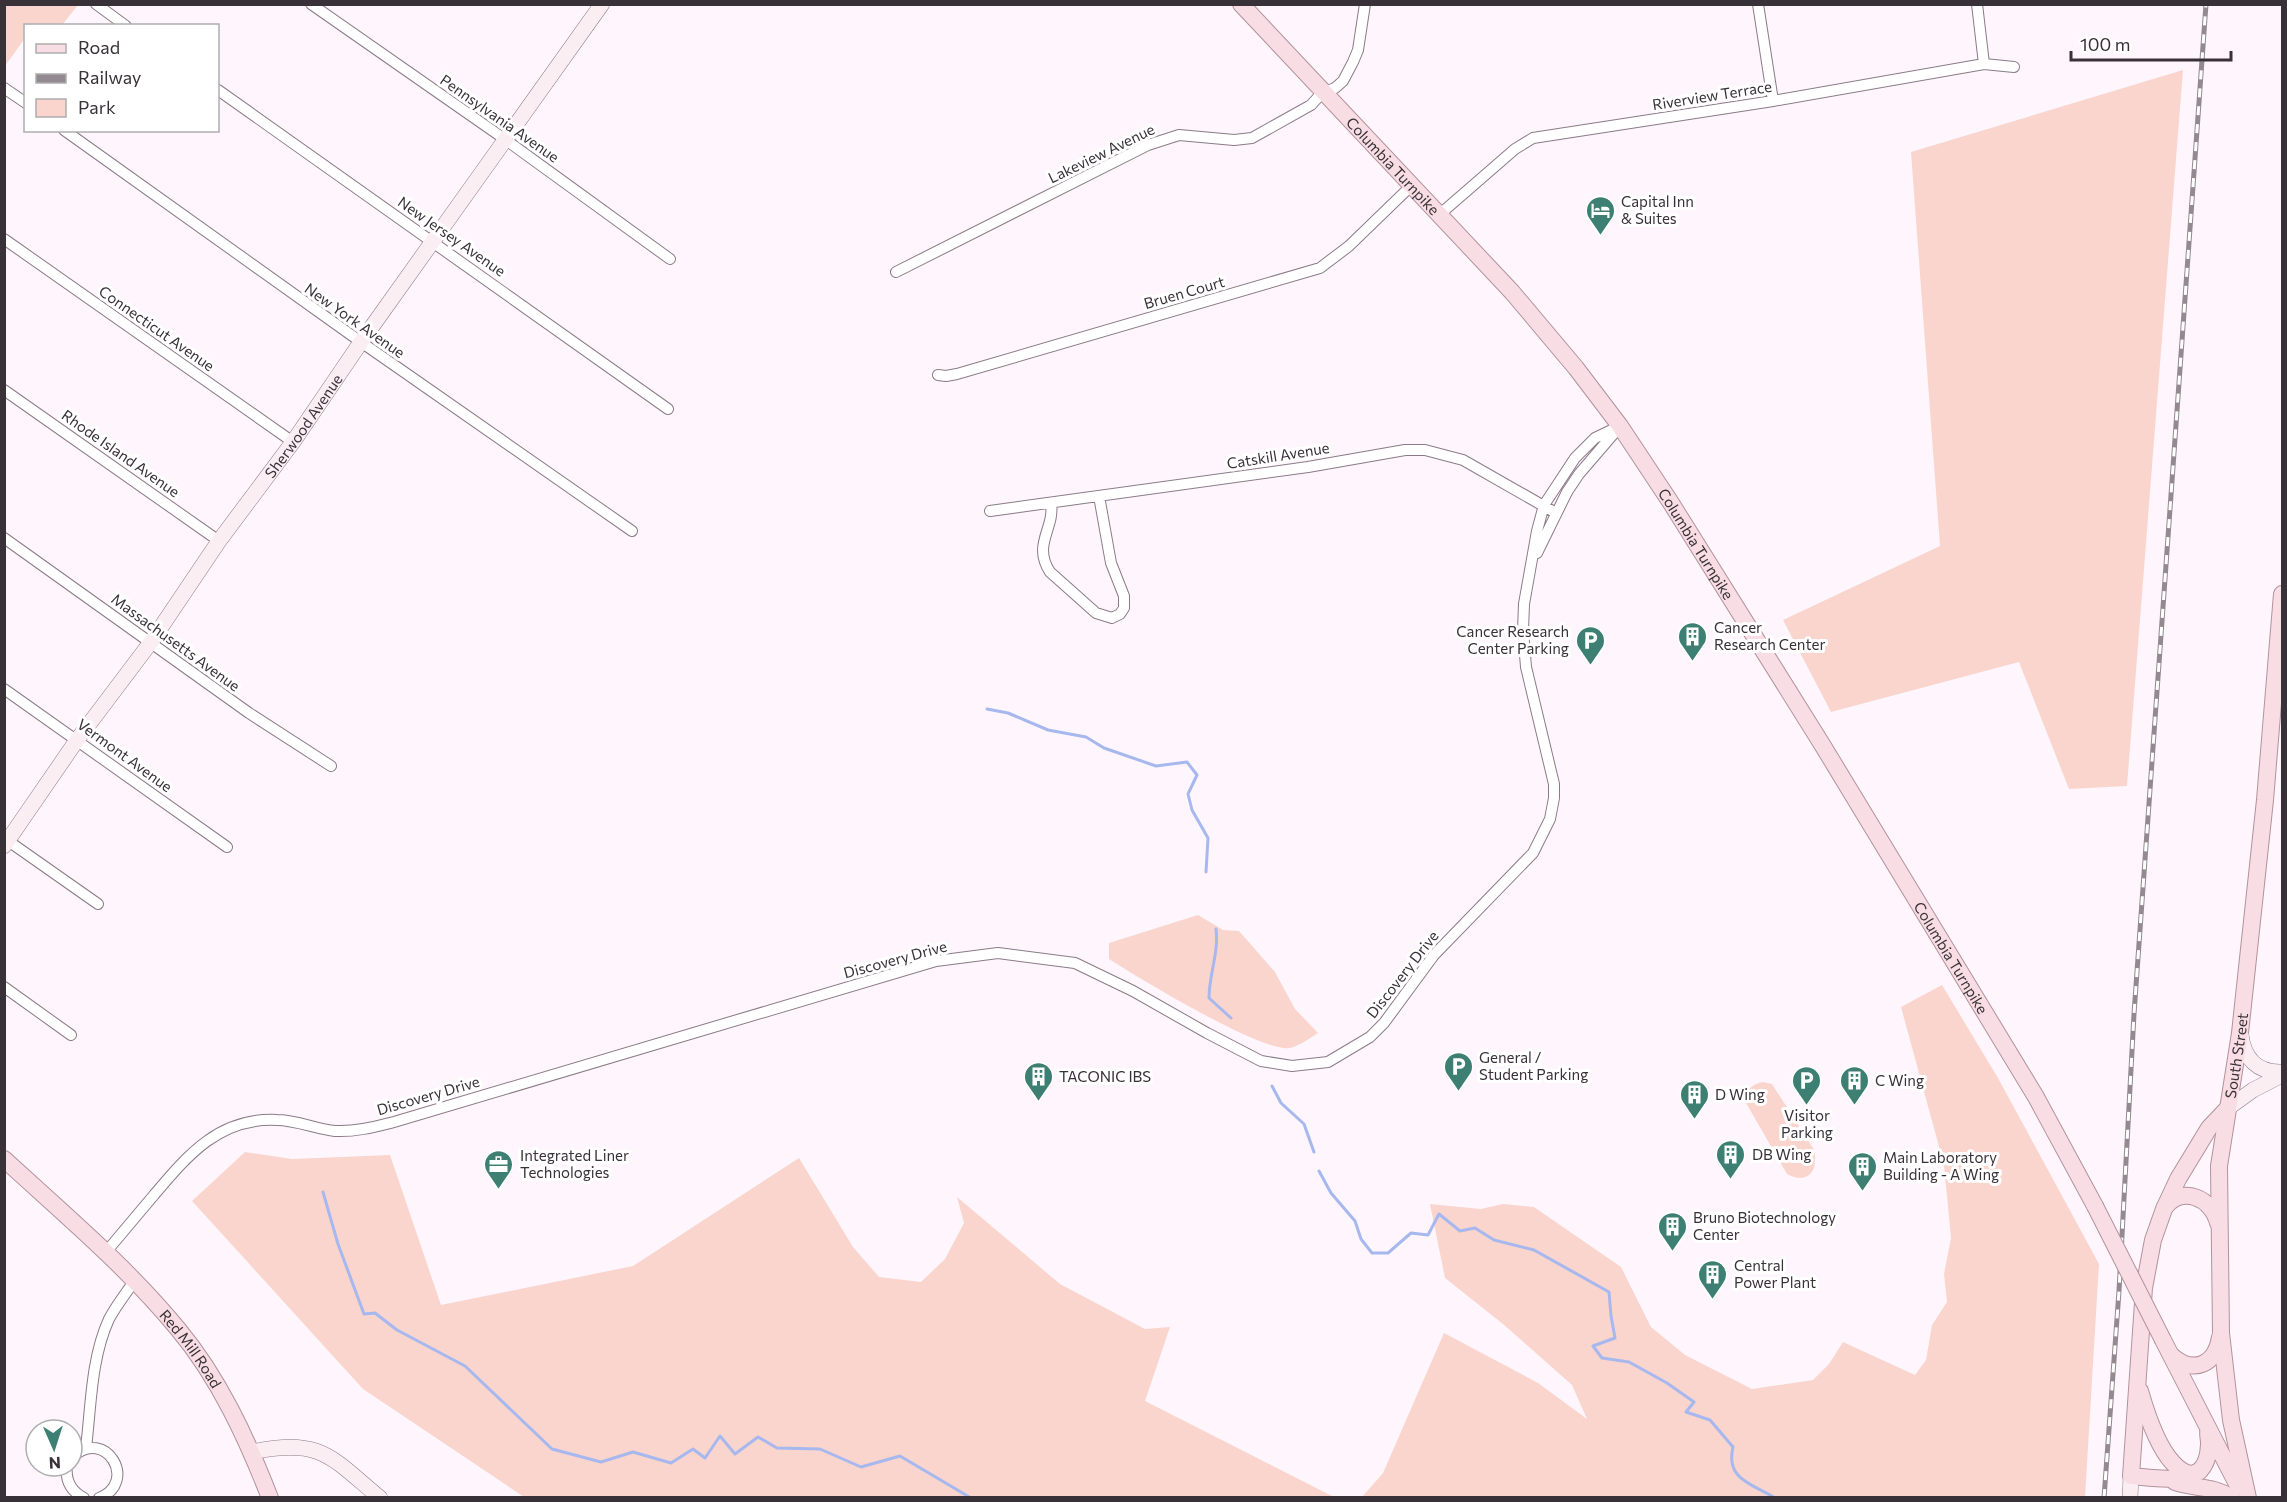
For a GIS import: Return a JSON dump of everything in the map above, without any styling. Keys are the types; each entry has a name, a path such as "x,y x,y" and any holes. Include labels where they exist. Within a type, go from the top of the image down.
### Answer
{"main road":[{"name":"Columbia Turnpike","path":"1241,4 1548,333 1620,426 1680,517 1823,746 2036,1097 2172,1356"},
{"name":"South Street","path":"2131,1476 2146,1271 2153,1240 2164,1209 2201,1139 2228,1108 2240,1033 2265,800 2283,594"},
{"path":"2228,1108 2220,1150 2221,1333 2231,1420 2246,1497"},
{"name":"Red Mill Road","path":"6,1166 106,1251 180,1330 219,1389 252,1452 270,1497"},
{"path":"2164,1209 2176,1198 2194,1197 2209,1205 2214,1211 2219,1226"},
{"path":"2172,1356 2180,1363 2187,1365 2204,1363 2215,1353 2221,1333"},
{"path":"2172,1356 2246,1497"},
{"path":"2138,1378 2147,1412 2166,1455 2173,1464 2186,1472 2200,1471"},
{"path":"2131,1476 2183,1478 2200,1471 2209,1457 2206,1423"},
{"path":"2166,1479 2184,1485 2205,1486 2232,1497"}],"street":[{"path":"96,4 123,24"},
{"name":"Pennsylvania Avenue","path":"311,4 506,140 670,259"},
{"name":"Sherwood Avenue","path":"6,842 77,740 151,642 219,540 293,442 361,342 602,4"},
{"name":"Lakeview Avenue","path":"896,272 1148,145 1179,135 1234,140 1252,138 1311,105 1322,93 1335,88 1343,81 1358,50 1365,4"},
{"path":"1758,4 1773,101"},
{"path":"1977,4 1984,64"},
{"name":"Riverview Terrace","path":"1439,215 1515,149 1533,138 1773,101 1984,64 2014,67"},
{"path":"4,88 24,102"},
{"name":"New Jersey Avenue","path":"219,91 668,409"},
{"name":"New York Avenue","path":"67,132 361,342 632,531"},
{"name":"Bruen Court","path":"938,375 957,374 1320,268 1349,246 1411,186"},
{"name":"Connecticut Avenue","path":"4,239 293,442"},
{"name":"Rhode Island Avenue","path":"4,390 219,540"},
{"name":"Discovery Drive","path":"106,1251 187,1156 214,1135 235,1126 259,1120 278,1120 334,1131 355,1131 394,1122 936,961 998,953 1075,963 1133,990 1261,1061 1292,1066 1328,1062 1370,1038 1445,942 1533,853 1550,819 1554,784 1526,667 1523,630 1524,604 1531,564 1544,505 1575,458 1595,438 1620,426"},
{"name":"Discovery Drive","path":"1531,564 1556,513 1580,474 1620,426"},
{"name":"Catskill Avenue","path":"990,511 1308,467 1405,450 1434,452 1463,460 1556,513"},
{"path":"1051,503 1052,510 1043,545 1045,564 1050,572 1096,613 1112,618 1120,614 1124,608 1124,596 1111,563 1098,496"},
{"name":"Massachusetts Avenue","path":"4,538 249,713 332,766"},
{"name":"Vermont Avenue","path":"4,689 227,847"},
{"path":"6,842 98,904"},
{"path":"4,987 71,1035"},
{"path":"2240,1033 2242,1044 2251,1061 2263,1070 2283,1074"},
{"path":"2228,1108 2253,1090 2283,1074"},
{"path":"99,1497 109,1492 114,1485 117,1469 109,1455 102,1450 86,1448 93,1388 103,1336 110,1318 135,1280"},
{"path":"252,1452 291,1446 312,1448 326,1454 380,1497"},
{"name":"South Street","path":"2130,1497 2131,1476"},
{"path":"67,1478 71,1489 84,1497"}],"green space":[{"path":"5,4 78,4 63,24 24,24 24,39 5,66"},
{"path":"2183,70 2127,786 2069,789 2019,662 1831,712 1783,620 1940,546 1911,152"},
{"path":"1198,915 1223,930 1239,931 1275,972 1295,1009 1318,1033 1290,1048 1254,1039 1200,1012 1109,959 1109,943"},
{"path":"1942,985 1998,1078 2099,1264 2085,1497 1362,1497 1383,1473 1444,1333 1538,1383 1587,1419 1572,1385 1503,1324 1445,1278 1430,1204 1481,1209 1503,1204 1534,1207 1621,1267 1651,1327 1685,1355 1752,1389 1813,1380 1829,1364 1843,1342 1915,1375 1926,1360 1932,1325 1947,1302 1944,1274 1951,1238 1944,1165 1901,1007"},
{"path":"1763,1082 1772,1084 1813,1148 1814,1169 1807,1177 1801,1178 1787,1174 1746,1103 1746,1095 1750,1089 1755,1084"},
{"path":"245,1152 292,1159 390,1155 441,1305 633,1266 799,1158 853,1247 879,1277 921,1282 945,1259 964,1223 957,1197 1060,1284 1145,1329 1170,1327 1145,1401 1334,1497 524,1497 363,1389 192,1201"}],"waterway":[{"path":"987,709 1008,713 1048,730 1086,737 1104,748 1156,766 1187,762 1197,775 1188,794 1192,810 1208,838 1206,872"},
{"path":"1216,929 1217,938 1209,998 1231,1018"},
{"path":"1272,1086 1281,1103 1304,1124 1314,1152"},
{"path":"1319,1171 1331,1193 1355,1221 1361,1239 1372,1253 1388,1253 1411,1233 1428,1235 1439,1214 1460,1231 1475,1228 1494,1240 1534,1250 1609,1292 1615,1338 1593,1346 1602,1358 1629,1362 1667,1383 1694,1402 1686,1412 1710,1420 1733,1447 1733,1467 1737,1474 1743,1480 1775,1498"},
{"path":"323,1192 338,1244 364,1314 375,1313 397,1330 465,1366 552,1449 601,1462 633,1452 671,1463 693,1449 705,1458 720,1436 735,1454 758,1437 777,1448 820,1449 861,1467 900,1456 971,1498"}],"railway":[{"path":"2104,1498 2119,1291 2134,1014 2206,4"}],"place":[{"name":"Capital Inn & Suites","path":"1600,236"},
{"name":"Cancer Research Center","path":"1693,662"},
{"name":"Cancer Research Center Parking","path":"1590,666"},
{"name":"General / Student Parking","path":"1458,1092"},
{"name":"TACONIC IBS","path":"1038,1102"},
{"name":"Visitor Parking","path":"1807,1106"},
{"name":"C Wing","path":"1854,1106"},
{"name":"D Wing","path":"1694,1120"},
{"name":"DB Wing","path":"1731,1180"},
{"name":"Integrated Liner Technologies","path":"499,1190"},
{"name":"Main Laboratory Building - A Wing","path":"1862,1192"},
{"name":"Bruno Biotechnology Center","path":"1672,1252"},
{"name":"Central Power Plant","path":"1713,1300"}]}
